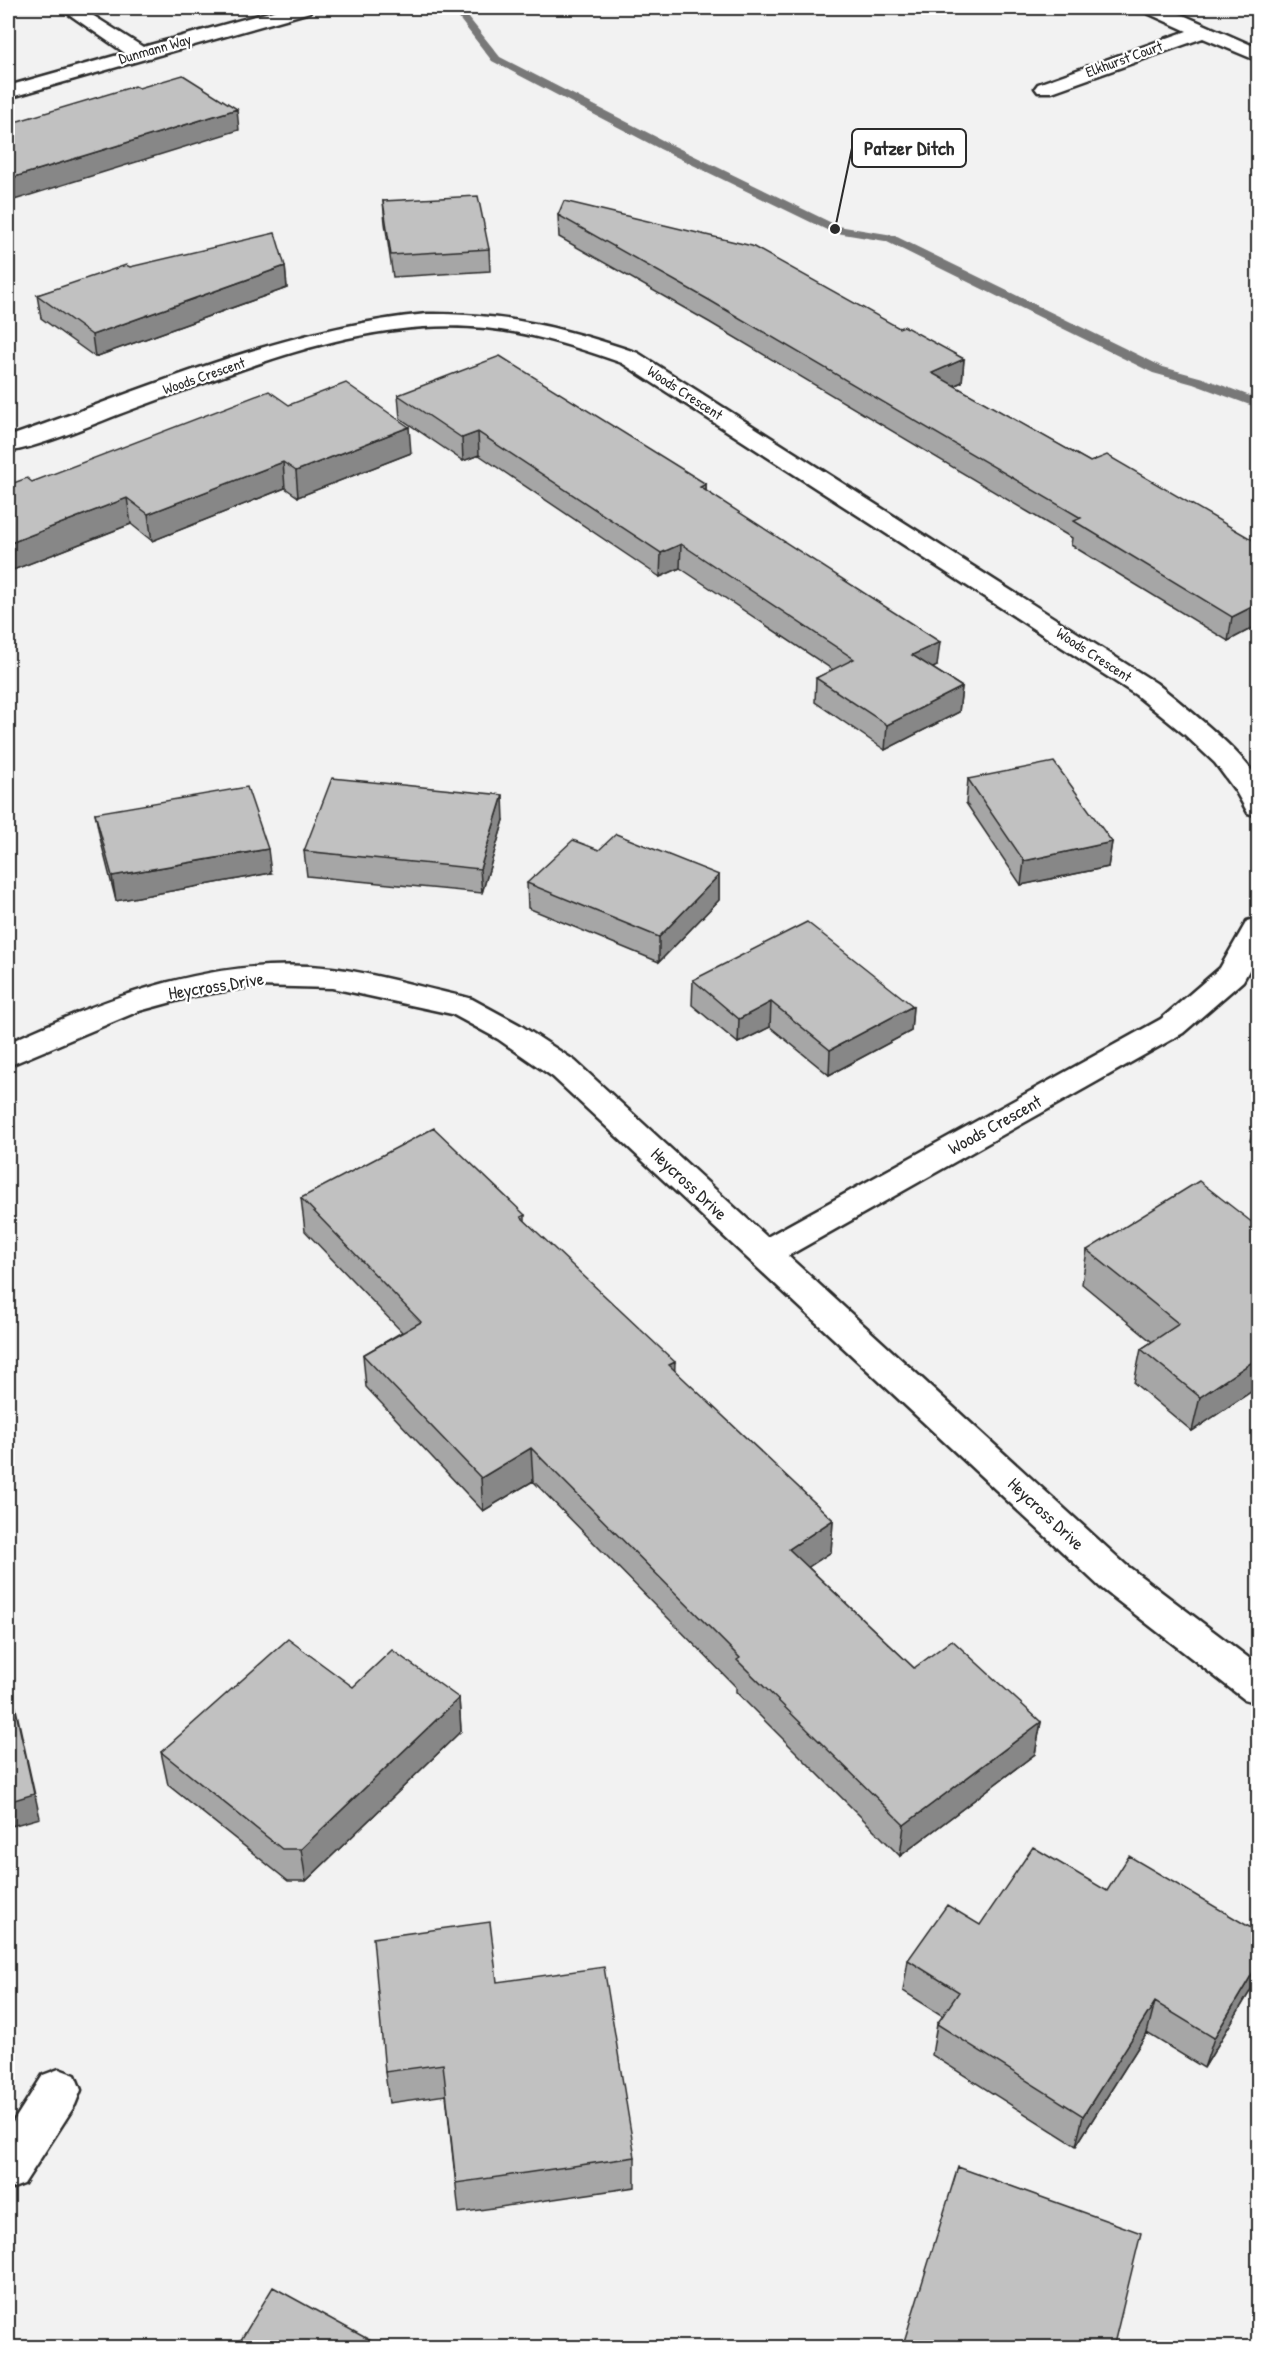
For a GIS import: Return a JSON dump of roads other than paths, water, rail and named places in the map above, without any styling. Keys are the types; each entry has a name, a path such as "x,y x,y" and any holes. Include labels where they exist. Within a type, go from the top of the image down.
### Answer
{"street":[{"path":"69,8 140,54"},
{"name":"Dunmann Way","path":"8,92 303,8"},
{"path":"1152,8 1258,55"},
{"name":"Elkhurst Court","path":"1045,88 1204,31"},
{"name":"Woods Crescent","path":"8,445 293,345 343,331 408,322 462,320 527,327 580,340 630,358 1146,689 1208,741 1252,790 1258,807"},
{"name":"Woods Crescent","path":"764,1254 1172,1026 1233,974 1258,928"},
{"name":"Heycross Drive","path":"8,1055 77,1023 129,1003 194,986 256,976 332,978 461,1006 509,1032 564,1069 1113,1576 1258,1687"},
{"path":"8,2169 59,2090"}],"waterway":[{"path":"456,8 496,59 664,146 835,229 888,238 1158,370 1198,381 1258,404"}],"place":[{"name":"Patzer Ditch","path":"835,229"}]}
